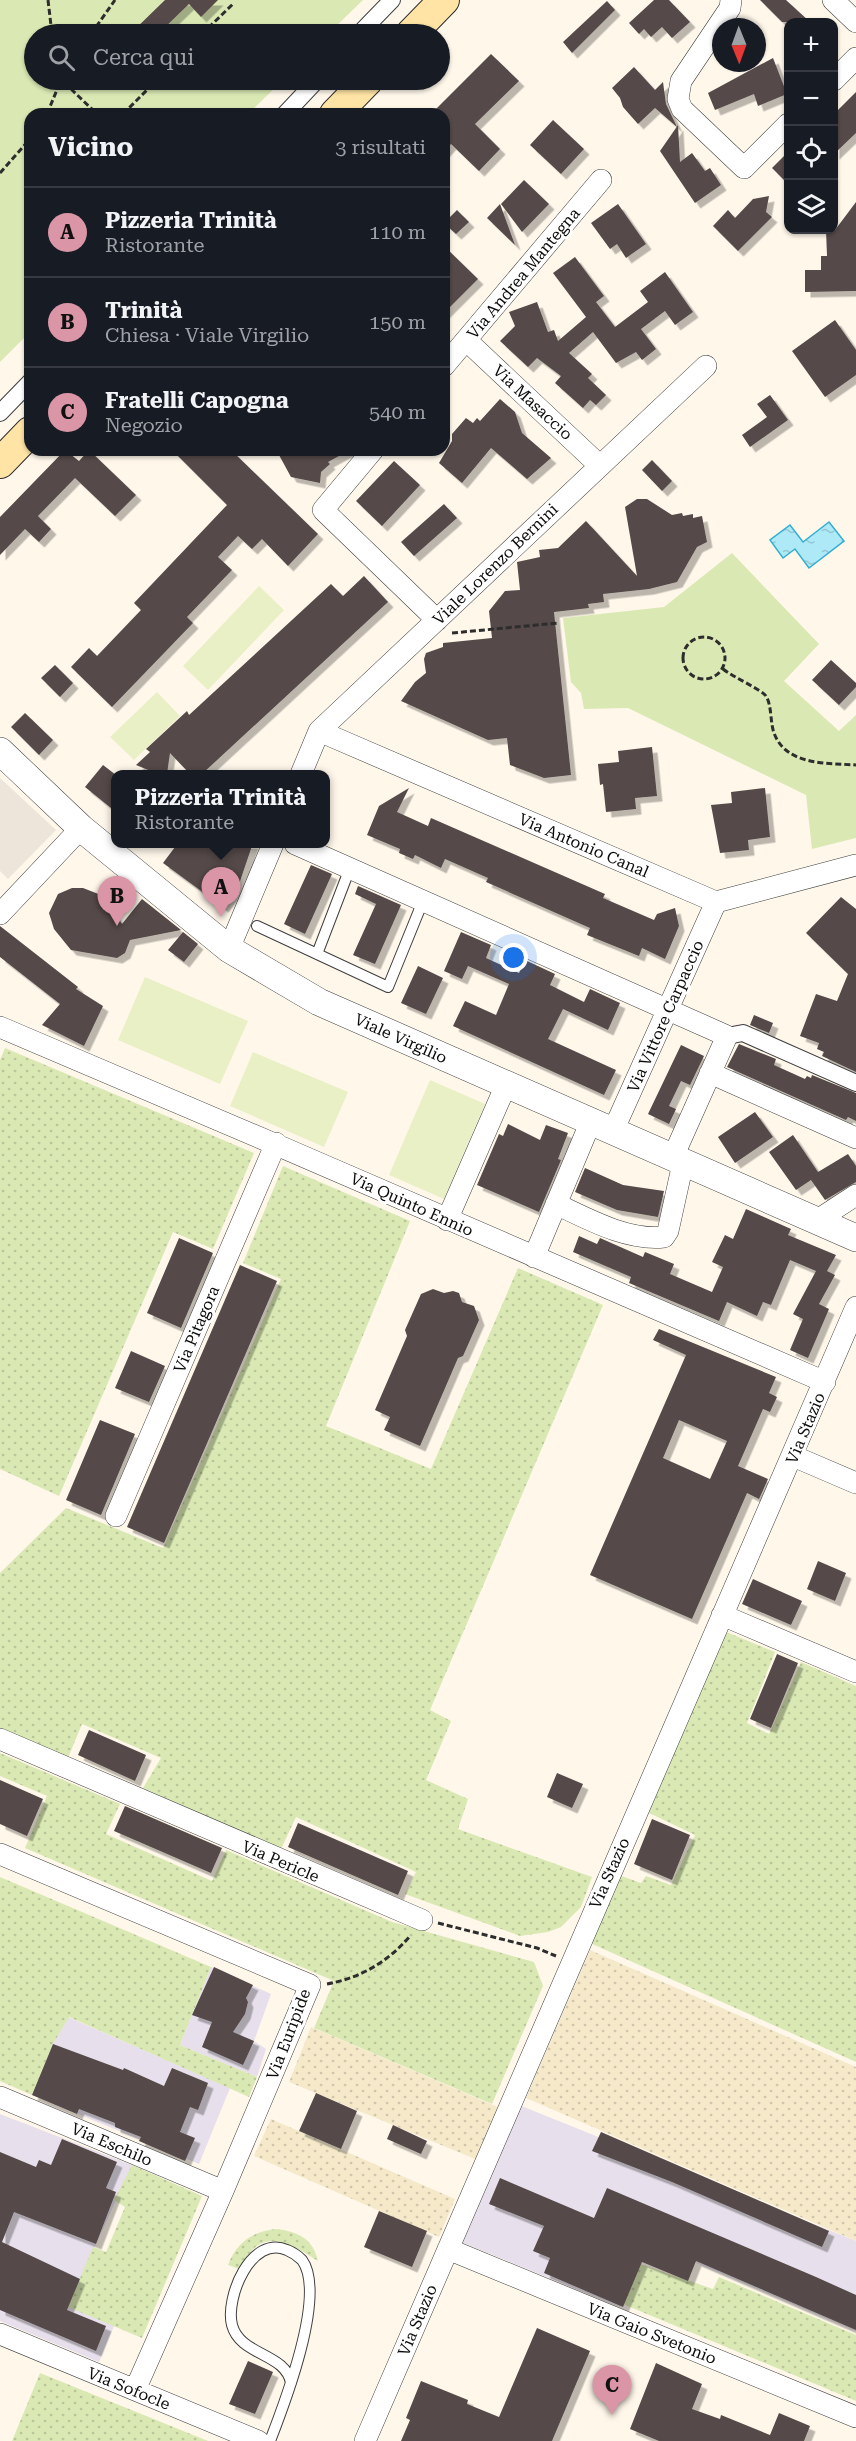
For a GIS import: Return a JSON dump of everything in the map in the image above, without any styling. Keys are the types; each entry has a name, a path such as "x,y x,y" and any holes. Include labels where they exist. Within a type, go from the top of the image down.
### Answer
{"main road":[{"path":"421,24 444,0"},
{"path":"341,108 358,90"},
{"path":"0,463 24,438"}],"street":[{"path":"369,24 392,0"},
{"path":"731,0 730,8 681,81 678,99 682,109 744,168 787,126"},
{"path":"833,0 856,22"},
{"path":"838,76 856,58"},
{"path":"291,108 308,90"},
{"name":"Via Andrea Mantegna","path":"450,359 601,180"},
{"name":"Via Masaccio","path":"466,340 599,465"},
{"name":"Viale Lorenzo Bernini","path":"303,770 319,731 706,366"},
{"path":"0,413 24,388"},
{"path":"368,456 323,510 437,620"},
{"name":"Via Antonio Canal","path":"319,731 716,902"},
{"name":"Viale Virgilio","path":"0,751 81,828 229,949 319,1002 856,1238"},
{"path":"0,913 81,828"},
{"path":"229,949 271,848"},
{"path":"306,848 727,1035 743,1033 856,1083"},
{"path":"716,902 856,865"},
{"name":"Via Vittore Carpaccio","path":"534,1257 556,1204 668,1009 716,902"},
{"name":"Via Quinto Ennio","path":"0,1026 276,1143 447,1220 825,1382"},
{"path":"556,1204 602,1225 653,1238 664,1237 668,1231 678,1161 710,1073 727,1035"},
{"path":"710,1073 856,1138"},
{"path":"447,1220 506,1085"},
{"name":"Via Pitagora","path":"116,1515 276,1143"},
{"path":"816,1221 856,1195"},
{"name":"Via Stazio","path":"365,2441 856,1307"},
{"path":"793,1456 856,1483"},
{"path":"722,1615 856,1672"},
{"name":"Via Pericle","path":"0,1738 422,1920"},
{"name":"Via Euripide","path":"0,1854 310,1985 223,2191 135,2390"},
{"name":"Via Eschilo","path":"0,2097 223,2191"},
{"name":"Via Gaio Svetonio","path":"448,2249 856,2417"},
{"name":"Via Sofocle","path":"0,2334 258,2441"}],"lane":[{"path":"317,954 350,868"},
{"path":"257,926 388,987 423,900"},
{"path":"270,2441 291,2383 304,2342 308,2280 303,2261 281,2247 270,2247 259,2251 241,2276 233,2303 232,2324 241,2343 278,2364 289,2374 291,2383"}],"path":[{"path":"48,0 51,24"},
{"path":"98,24 115,0"},
{"path":"212,24 234,3"},
{"path":"49,108 57,90"},
{"path":"72,90 91,108"},
{"path":"129,108 147,90"},
{"path":"0,173 24,146"},
{"path":"420,636 558,623"},
{"path":"698,637 712,638 723,647 726,654 723,669 713,677 694,676 683,661 686,646 698,637"},
{"path":"723,669 735,679 766,696 775,735 786,750 813,762 856,765"},
{"path":"310,1985 349,1979 373,1968 408,1939 422,1920 537,1948 571,1961"}],"shaded area":[{"path":"0,778 56,830 8,879 0,871"},
{"path":"590,1950 856,2067 856,2241 526,2098"},
{"path":"211,1967 271,1994 254,2041 266,2049 257,2077 180,2045"},
{"path":"68,2017 230,2088 199,2164 32,2095 53,2044"},
{"path":"311,2027 500,2108 475,2159 289,2082"},
{"path":"519,2105 856,2241 856,2331 647,2242 620,2307 461,2242"},
{"path":"0,2114 132,2165 68,2306 114,2326 99,2362 0,2321"},
{"path":"271,2119 455,2199 439,2237 254,2156"}],"green space":[{"path":"0,0 363,0 338,24 24,24 24,90 273,90 254,108 24,108 24,338 0,362"},
{"path":"732,553 819,644 784,681 839,731 856,715 856,838 812,849 806,795 628,708 584,709 581,693 571,682 563,618 664,607"},
{"path":"259,586 284,610 208,690 183,666"},
{"path":"157,692 180,716 134,760 110,737"},
{"path":"145,977 248,1021 220,1084 118,1040"},
{"path":"5,1048 254,1153 213,1249 173,1232 59,1496 0,1469 0,1060"},
{"path":"253,1052 348,1092 324,1147 230,1106"},
{"path":"430,1080 485,1104 444,1199 389,1175"},
{"path":"283,1166 410,1221 326,1426 431,1469 518,1268 603,1305 430,1710 451,1721 426,1780 468,1799 458,1829 592,1877 581,1907 561,1927 548,1932 520,1936 405,1894 416,1872 296,1817 281,1849 143,1788 161,1758 82,1724 68,1758 0,1730 0,1573 66,1508 163,1548 281,1279 243,1263"},
{"path":"724,1631 775,1652 747,1723 769,1734 801,1662 856,1686 856,2062 590,1943 616,1874 641,1883 646,1876 671,1885 695,1835 647,1812"},
{"path":"0,1753 120,1804 106,1834 212,1881 226,1850 392,1922 534,1962 543,1986 492,2104 314,2028 334,1981 25,1848 47,1796 0,1776"},
{"path":"0,1877 211,1967 180,2045 257,2077 249,2097 69,2017 53,2044 32,2095 0,2081"},
{"path":"132,2165 202,2196 142,2338 68,2307 93,2247 106,2252 125,2207 114,2200"},
{"path":"278,2229 299,2235 309,2242 318,2261 295,2247 274,2241 265,2242 256,2247 247,2255 239,2269 228,2265 236,2250 247,2239 262,2232"},
{"path":"640,2264 713,2289 719,2277 856,2335 856,2401 623,2304"},
{"path":"40,2373 208,2441 12,2441"}],"water":[{"path":"829,522 844,541 809,568 795,549 783,558 770,540 790,525 803,542"}],"building":[{"path":"165,0 218,0 201,17 189,4 168,24 140,24"},
{"path":"654,0 669,0 690,22 672,38 662,27 651,37 644,29 639,34 629,23"},
{"path":"760,0 786,0 806,18 784,18 782,22"},
{"path":"607,1 615,10 572,53 563,42"},
{"path":"491,54 519,81 475,124 500,149 479,171 450,145 450,108 437,108"},
{"path":"773,58 784,86 784,95 758,106 754,94 715,110 708,93 747,72 766,72 766,62"},
{"path":"634,67 655,90 663,82 666,104 677,127 655,108 638,124 623,107 620,98 612,88"},
{"path":"856,92 856,133 838,150 838,126 838,110"},
{"path":"553,120 584,149 561,174 530,145"},
{"path":"678,125 680,162 692,153 705,171 710,168 721,185 695,203 660,151"},
{"path":"784,156 784,180 772,168"},
{"path":"524,180 549,204 522,232 501,204"},
{"path":"769,196 766,212 772,217 738,251 713,226 728,210 735,218 753,199"},
{"path":"856,202 856,291 805,292 805,270 821,270 821,256 827,256 826,234 838,234 838,226"},
{"path":"500,204 515,245 487,218"},
{"path":"618,204 646,244 626,258 617,244 610,249 591,223"},
{"path":"457,210 469,222 456,234 450,228 450,217"},
{"path":"450,252 478,279 450,307"},
{"path":"575,257 604,296 596,302 615,327 648,302 640,291 665,272 693,312 675,325 665,311 641,329 656,349 642,360 636,352 616,363 593,332 569,353 592,374 588,378 606,395 596,405 590,400 583,408 555,383 561,376 537,358 528,367 500,341 515,326 509,312 537,302 548,332 554,330 558,341 586,317 553,273"},
{"path":"835,320 856,350 856,375 825,397 792,351"},
{"path":"770,395 788,420 750,447 742,435 767,417 757,404"},
{"path":"500,399 515,412 522,433 551,458 527,479 491,448 462,483 439,463 443,456 450,456 452,434 466,418 473,423 477,418 480,421"},
{"path":"59,456 73,456 79,461 84,456 95,456 136,495 115,516 75,478 38,516 51,529 39,542 25,529 0,555 0,517"},
{"path":"178,456 237,456 318,534 288,566 262,539 252,549 238,536 218,557 232,570 187,617 193,623 112,707 71,667 89,648 97,656 141,610 134,603 227,505"},
{"path":"280,456 339,456 328,462 330,464 321,472 320,483 291,477"},
{"path":"652,460 672,481 662,491 642,470"},
{"path":"394,461 420,485 382,526 356,501"},
{"path":"637,499 647,499 672,515 682,513 683,516 693,514 693,518 702,516 707,542 697,547 677,582 649,589 603,594 604,602 588,604 589,608 554,612 571,775 544,778 510,765 507,738 488,740 401,701 415,682 426,673 424,659 426,653 443,647 443,643 492,638 489,611 505,591 520,590 517,562 540,557 539,550 558,548 586,521 637,576 625,507"},
{"path":"444,504 457,518 414,556 401,542"},
{"path":"364,576 388,602 206,770 186,770 170,753 168,770 148,770 136,765 150,752 146,749 187,711 189,715 331,584 343,596"},
{"path":"831,660 856,683 856,687 839,705 812,680"},
{"path":"55,665 73,683 60,697 41,678"},
{"path":"25,713 53,740 39,755 11,727"},
{"path":"652,747 657,796 635,798 636,809 606,812 598,764 619,762 618,751"},
{"path":"103,765 111,771 111,808 85,787"},
{"path":"409,788 397,812 428,826 431,818 605,894 603,898 654,920 657,914 675,908 679,926 665,959 642,948 639,956 587,935 590,928 486,882 488,878 445,859 441,868 415,855 413,859 399,853 400,849 367,835 379,806"},
{"path":"765,788 770,837 748,840 749,850 720,853 711,805 732,803 731,792"},
{"path":"174,848 251,848 238,887 223,907 163,863"},
{"path":"311,865 332,874 305,934 284,924"},
{"path":"358,886 401,905 375,964 353,955 376,904 355,894"},
{"path":"72,888 83,888 101,895 122,924 142,899 181,930 130,940 125,953 117,958 71,950 54,929 49,913 58,894"},
{"path":"841,897 856,909 856,1072 822,1056 824,1052 817,1049 819,1043 800,1036 816,994 837,1001 848,974 806,933"},
{"path":"0,926 78,987 76,989 103,1006 84,1046 42,1025 60,1004 0,957"},
{"path":"183,932 198,944 184,962 168,950"},
{"path":"461,932 491,945 486,958 519,973 525,960 555,974 550,985 584,1002 590,989 620,1003 608,1030 563,1009 548,1039 616,1070 604,1095 453,1026 465,1001 496,1015 509,984 468,966 462,979 444,971"},
{"path":"418,966 443,978 426,1014 401,1003"},
{"path":"754,1015 773,1023 769,1033 750,1025"},
{"path":"739,1044 776,1059 774,1065 805,1079 807,1076 811,1078 812,1075 856,1093 856,1121 848,1117 846,1120 727,1067"},
{"path":"681,1045 704,1056 690,1085 681,1081 669,1106 676,1109 669,1124 648,1114"},
{"path":"755,1112 773,1137 735,1163 718,1137"},
{"path":"508,1124 540,1140 546,1125 568,1133 558,1159 561,1160 539,1212 477,1185 499,1134 503,1136"},
{"path":"793,1135 818,1172 848,1154 856,1166 856,1182 825,1200 811,1180 796,1190 769,1152"},
{"path":"585,1168 623,1185 664,1191 658,1217 617,1210 575,1192"},
{"path":"746,1209 791,1229 788,1235 836,1255 827,1271 835,1275 819,1304 829,1309 808,1358 790,1350 803,1319 793,1314 816,1271 790,1260 771,1305 763,1302 757,1316 727,1302 719,1321 629,1283 631,1277 573,1252 579,1236 597,1244 600,1238 643,1257 645,1252 674,1264 670,1274 712,1292 723,1267 712,1262 725,1235 733,1239"},
{"path":"179,1238 213,1253 181,1328 147,1313"},
{"path":"240,1265 277,1281 164,1543 127,1527"},
{"path":"433,1289 444,1293 453,1291 459,1293 462,1302 474,1306 479,1320 463,1356 458,1358 420,1446 384,1430 390,1417 375,1410 407,1336 405,1330 421,1294"},
{"path":"659,1329 776,1377 769,1393 777,1397 770,1412 763,1409 738,1466 768,1479 759,1499 747,1493 692,1619 590,1575 686,1355 653,1340","holes":["679,1420 727,1441 710,1479 663,1458"]},
{"path":"131,1351 165,1366 149,1402 115,1388"},
{"path":"100,1420 135,1434 101,1515 66,1500"},
{"path":"818,1561 846,1573 835,1601 807,1589"},
{"path":"753,1579 802,1601 791,1625 742,1604"},
{"path":"777,1654 798,1663 771,1728 750,1719"},
{"path":"89,1730 146,1755 135,1781 78,1755"},
{"path":"557,1773 583,1784 572,1808 547,1797"},
{"path":"0,1780 43,1799 27,1836 0,1824"},
{"path":"125,1806 222,1848 211,1873 114,1831"},
{"path":"652,1819 690,1835 672,1880 634,1864"},
{"path":"298,1823 408,1871 398,1895 288,1847"},
{"path":"214,1967 253,1985 246,1998 248,2002 245,2014 233,2032 254,2041 243,2065 202,2047 212,2022 192,2015"},
{"path":"53,2044 123,2070 124,2068 164,2086 172,2068 208,2083 198,2110 190,2107 180,2132 195,2138 185,2161 139,2141 141,2137 115,2127 115,2123 79,2109 77,2114 32,2095"},
{"path":"316,2093 357,2111 341,2149 299,2131"},
{"path":"393,2125 427,2141 421,2154 387,2139"},
{"path":"601,2132 829,2231 822,2247 672,2182 592,2151"},
{"path":"62,2139 117,2162 106,2188 116,2192 96,2244 14,2212 2,2242 80,2279 67,2310 106,2326 96,2351 0,2310 0,2152 36,2167 39,2160 51,2165"},
{"path":"500,2178 594,2218 607,2188 816,2277 856,2295 856,2330 696,2261 688,2281 642,2262 623,2307 544,2273 550,2258 533,2251 544,2226 489,2204"},
{"path":"379,2211 427,2231 412,2267 364,2247"},
{"path":"537,2328 590,2351 552,2441 401,2441 410,2420 406,2418 421,2381 468,2400 467,2404 499,2417"},
{"path":"248,2361 273,2372 255,2414 229,2404"},
{"path":"656,2363 702,2384 692,2409 720,2419 721,2415 770,2435 779,2413 810,2426 804,2441 659,2441 630,2429"}],"place":[{"name":"Pizzeria Trinità","path":"221,917"},
{"name":"Trinità","path":"117,926"},
{"name":"Fratelli Capogna","path":"612,2415"}]}
